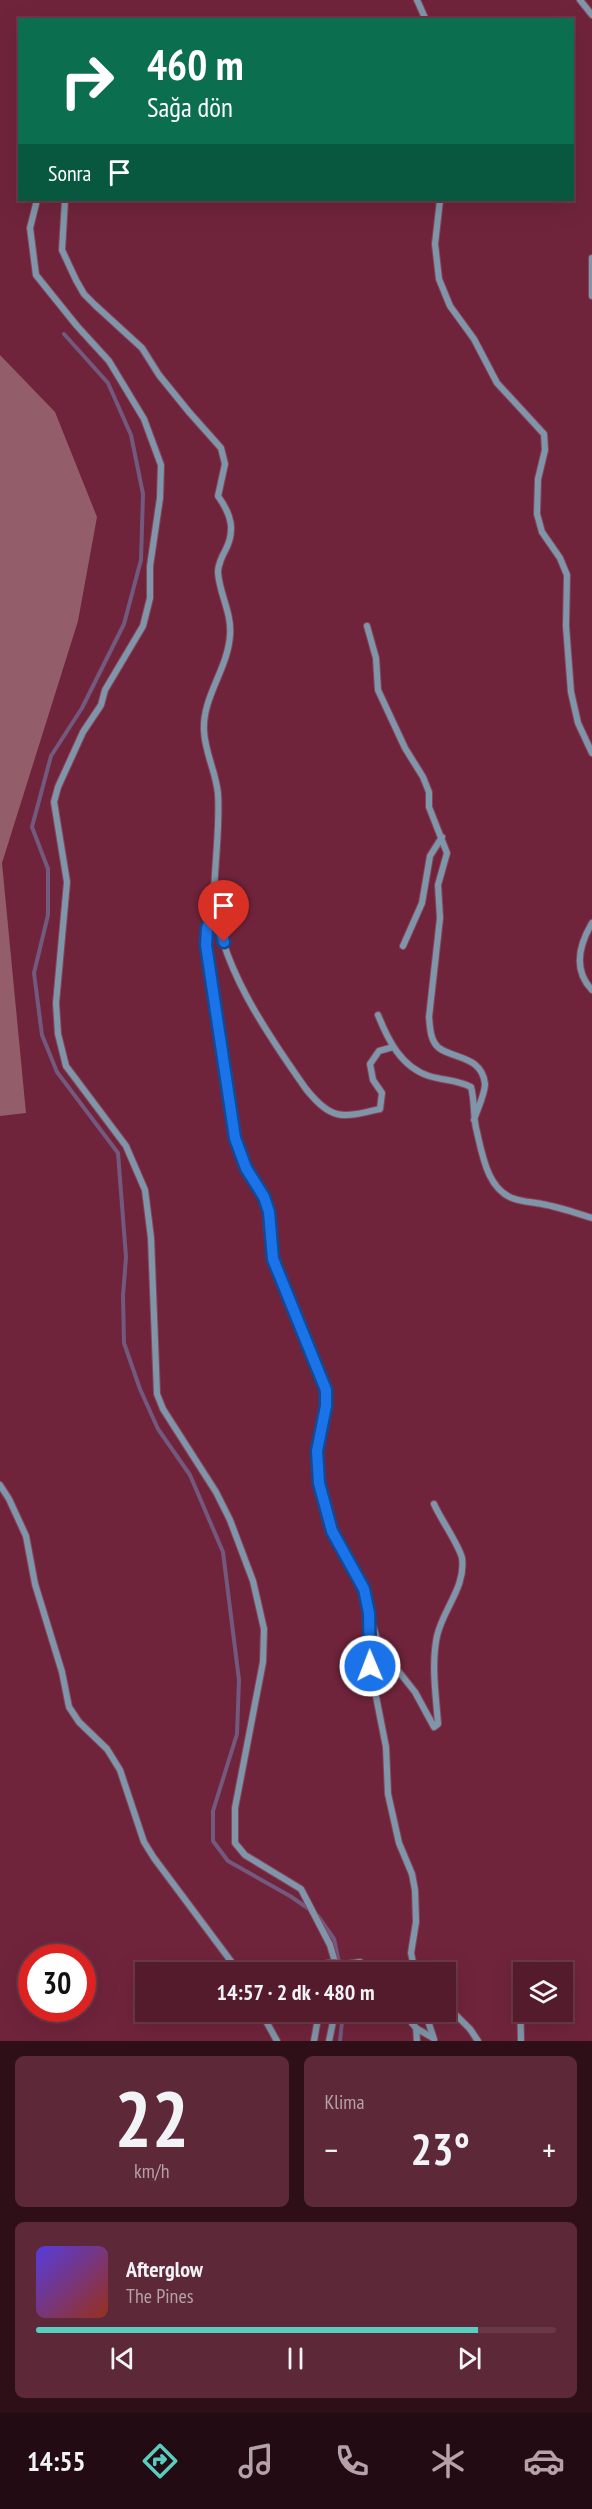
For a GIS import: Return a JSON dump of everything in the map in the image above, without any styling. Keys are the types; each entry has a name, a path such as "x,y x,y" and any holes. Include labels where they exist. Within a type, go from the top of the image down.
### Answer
{"street":[{"path":"417,0 425,18"},
{"path":"579,0 592,15"},
{"path":"37,201 30,228 36,275 76,326 109,361 128,390 151,434 160,465 161,481 150,566 150,598 142,626 83,732 58,787 54,802 67,882 56,1003 58,1034 66,1066 126,1146 145,1190 151,1238 157,1394 163,1409 216,1492 230,1520 253,1581 264,1629 263,1662 235,1808 235,1843 245,1855 301,1889 330,1946 335,1962"},
{"path":"64,201 62,250 84,294 142,348 159,375 221,448 225,464 218,496 227,509 232,525 230,541 222,556 218,572 230,619 230,635 223,667 215,682 206,712 204,729 209,761 218,793 215,910 224,942 249,1000 297,1076 316,1101 343,1118 380,1109 382,1093 373,1080 370,1064 379,1052 393,1047"},
{"path":"440,201 435,244 439,279 450,306 474,339 497,383 544,435 545,450 538,479 537,514 543,532 560,558 567,575 566,626 571,692 578,723 592,753"},
{"path":"592,258 592,296"},
{"path":"367,626 376,658 378,690 402,741 423,777 429,792 429,807 447,853 438,885 440,918 429,1017 430,1033 438,1047 467,1059 479,1069 485,1084 474,1120"},
{"path":"403,946 422,903 430,856 442,837"},
{"path":"215,910 207,928 206,945 235,1138 246,1168 264,1197 269,1212 273,1259 326,1390 326,1406 317,1451 319,1483 326,1515 364,1589 380,1648 415,1692 434,1727 438,1724 434,1672 436,1639 444,1616 459,1587 462,1570 458,1546 445,1528 434,1504"},
{"path":"592,923 582,940 579,965 585,983 592,990"},
{"path":"378,1015 393,1047 403,1059 429,1076 456,1080 471,1087 476,1102 474,1120 485,1162 490,1177 500,1190 513,1199 544,1204 592,1218"},
{"path":"0,1485 26,1536 34,1584 62,1672 69,1707 79,1722 107,1749 120,1770 144,1842 154,1858 232,1962"},
{"path":"369,1613 370,1666 386,1747 388,1794 399,1843 412,1874 417,1905 411,1953 414,1962"},
{"path":"456,2015 478,2041"},
{"path":"267,2022 277,2041"},
{"path":"314,2041 317,2022"},
{"path":"329,2041 333,2022"},
{"path":"411,2022 416,2028 434,2039"},
{"path":"428,2022 434,2039"},
{"path":"521,2022 521,2041"},
{"path":"416,2028 417,2041"}],"shaded area":[{"path":"0,355 55,412 97,517 78,621 2,863 26,1113 0,1116"}],"waterway":[{"path":"64,334 108,383 131,435 143,494 141,560 124,624 82,708 51,756 32,827 48,869 48,915 34,973 42,1035 57,1072 118,1153 126,1257 123,1296 124,1343 140,1389 158,1429 190,1475 223,1552 239,1680 237,1734 213,1811 213,1841 228,1861 312,1911"},
{"path":"318,1916 334,1939 339,1962"},
{"path":"340,2041 342,2022"}],"route":[{"path":"224,942 215,910 207,928 206,945 235,1138 246,1168 264,1197 269,1212 273,1259 326,1390 326,1406 316,1467 322,1500 332,1531 364,1589 369,1613 370,1666"}]}
